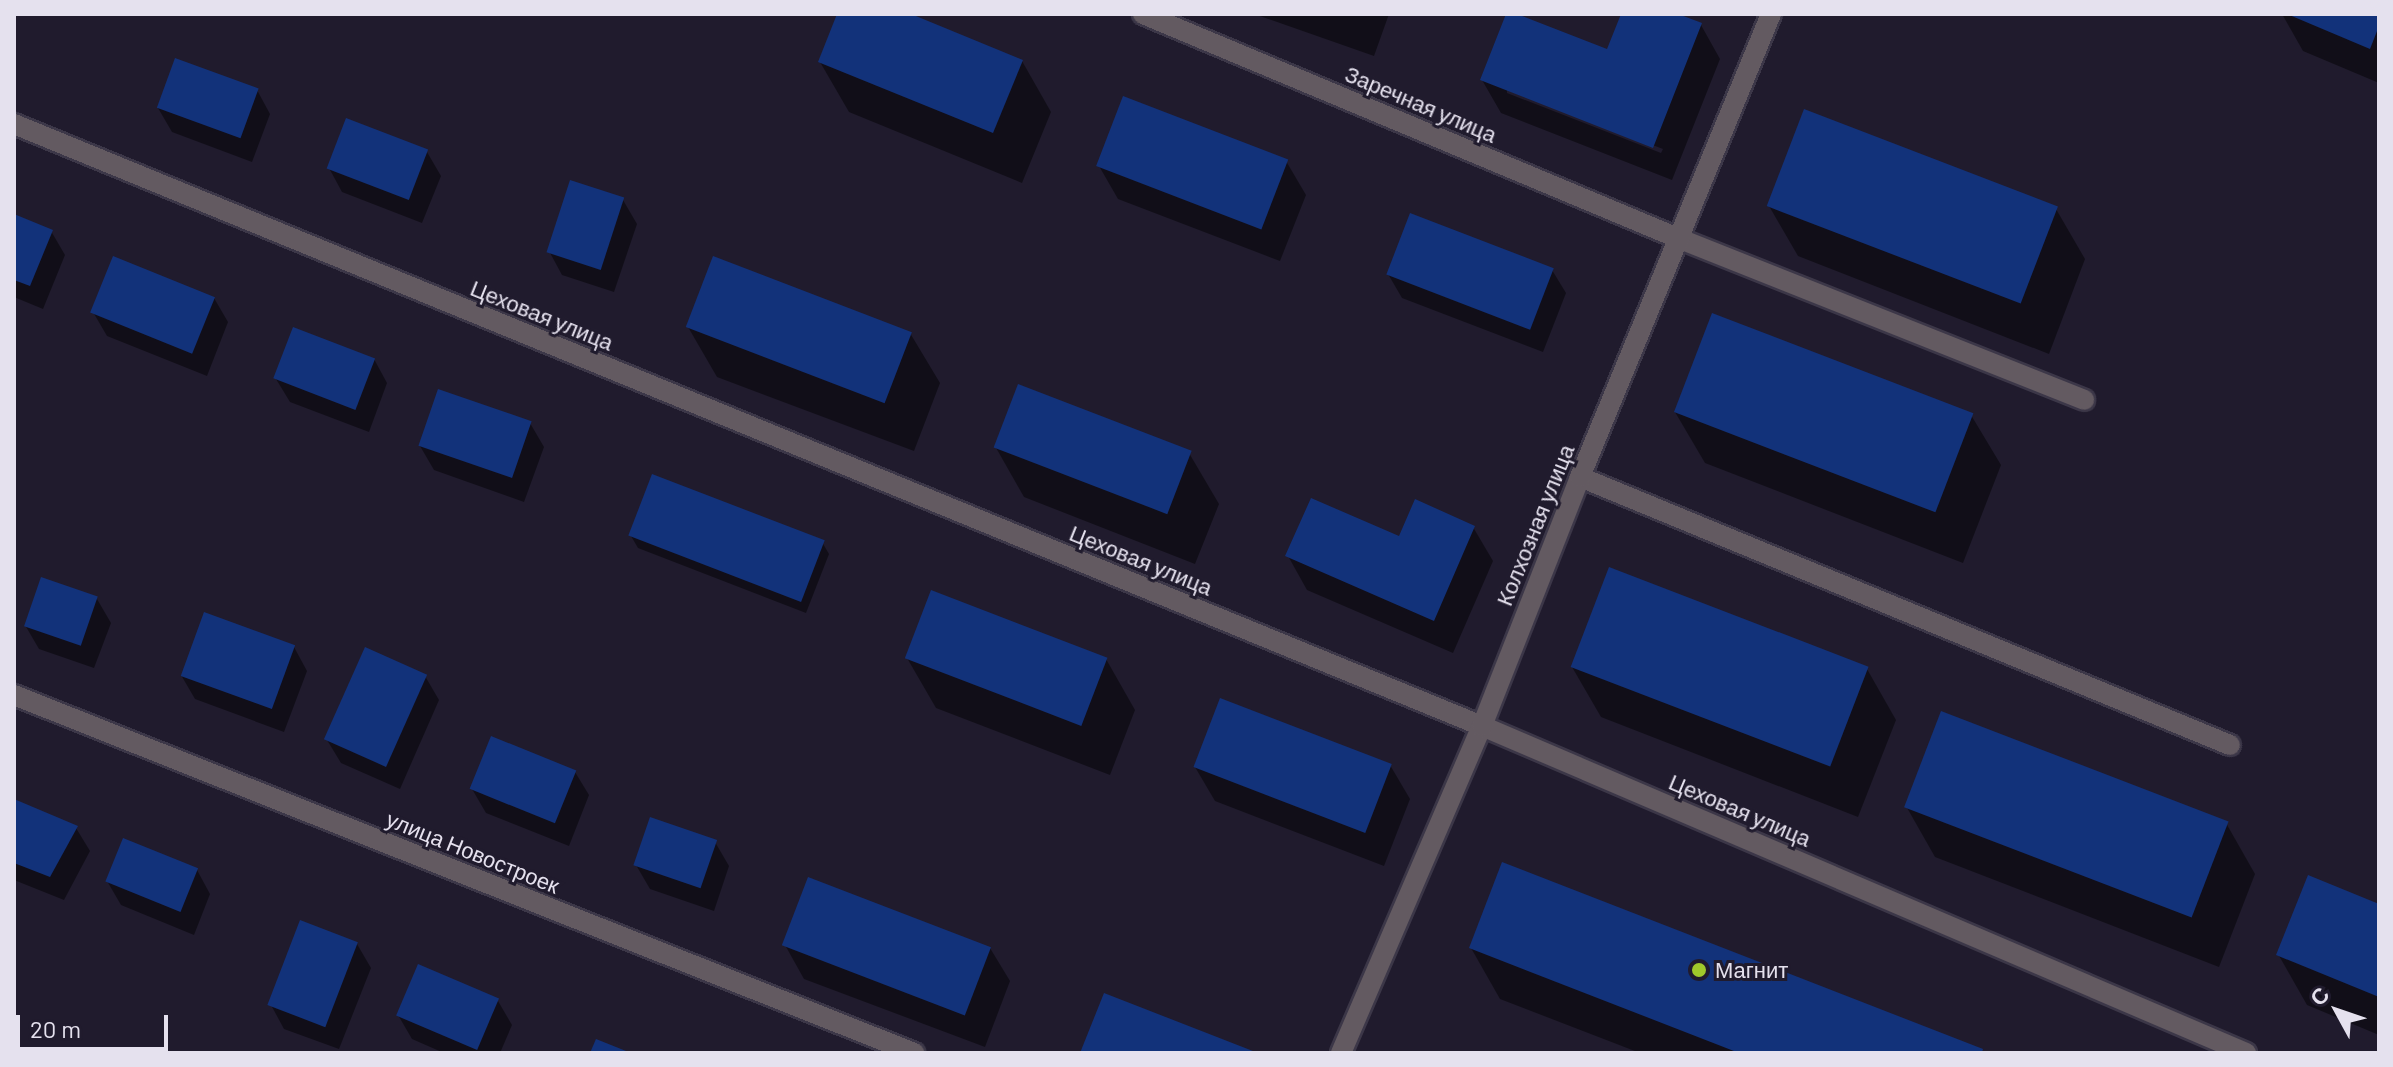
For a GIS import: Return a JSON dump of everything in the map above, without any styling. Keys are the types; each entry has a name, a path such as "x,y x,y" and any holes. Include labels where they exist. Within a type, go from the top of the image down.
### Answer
{"street":[{"name":"Заречная улица","path":"1143,14 1680,239 2084,400"},
{"name":"Колхозная улица","path":"1341,1053 1482,726 1580,477 1771,14"},
{"name":"Цеховая улица","path":"14,124 1482,726 2246,1053"},
{"path":"1580,477 2230,745"},
{"name":"улица Новостроек","path":"14,695 914,1053"}],"building":[{"path":"837,14 911,14 1023,60 993,133 818,62"},
{"path":"1506,14 1517,14 1607,49 1621,14 1678,14 1702,23 1653,148 1480,80"},
{"path":"2287,14 2379,14 2379,26 2370,49"},
{"path":"175,58 259,88 241,138 157,108"},
{"path":"1123,96 1288,159 1261,229 1096,166"},
{"path":"1804,109 2058,206 2021,304 1767,206"},
{"path":"346,118 428,150 409,200 327,168"},
{"path":"570,180 624,198 601,270 547,252"},
{"path":"1410,213 1554,268 1530,330 1386,275"},
{"path":"14,214 53,230 30,286 14,280"},
{"path":"113,256 215,297 192,354 90,313"},
{"path":"713,256 912,332 885,403 686,327"},
{"path":"1712,313 1973,413 1935,512 1674,412"},
{"path":"293,327 375,359 355,410 273,378"},
{"path":"1018,384 1192,451 1167,514 994,447"},
{"path":"438,389 532,421 512,478 418,446"},
{"path":"652,474 825,540 801,602 628,536"},
{"path":"1311,498 1399,536 1415,499 1475,526 1434,621 1285,556"},
{"path":"1609,567 1869,667 1830,767 1571,667"},
{"path":"41,577 98,597 81,646 24,626"},
{"path":"931,590 1107,658 1081,726 905,658"},
{"path":"204,612 295,645 272,709 181,676"},
{"path":"365,647 427,675 386,767 324,739"},
{"path":"1220,698 1392,764 1365,833 1193,767"},
{"path":"1941,711 2229,821 2192,918 1904,807"},
{"path":"491,736 576,770 555,823 470,789"},
{"path":"14,799 78,826 50,877 14,863"},
{"path":"650,817 717,840 701,888 633,865"},
{"path":"123,838 198,868 180,912 105,882"},
{"path":"1502,862 1983,1049 1982,1053 1739,1053 1469,948"},
{"path":"2308,875 2379,904 2379,997 2276,955"},
{"path":"808,877 991,947 965,1015 782,945"},
{"path":"300,920 358,942 325,1027 267,1005"},
{"path":"418,964 499,998 477,1050 396,1016"},
{"path":"1104,993 1258,1053 1080,1053"},
{"path":"596,1039 631,1053 590,1053"}],"place":[{"name":"Магнит","path":"1699,970"}]}
